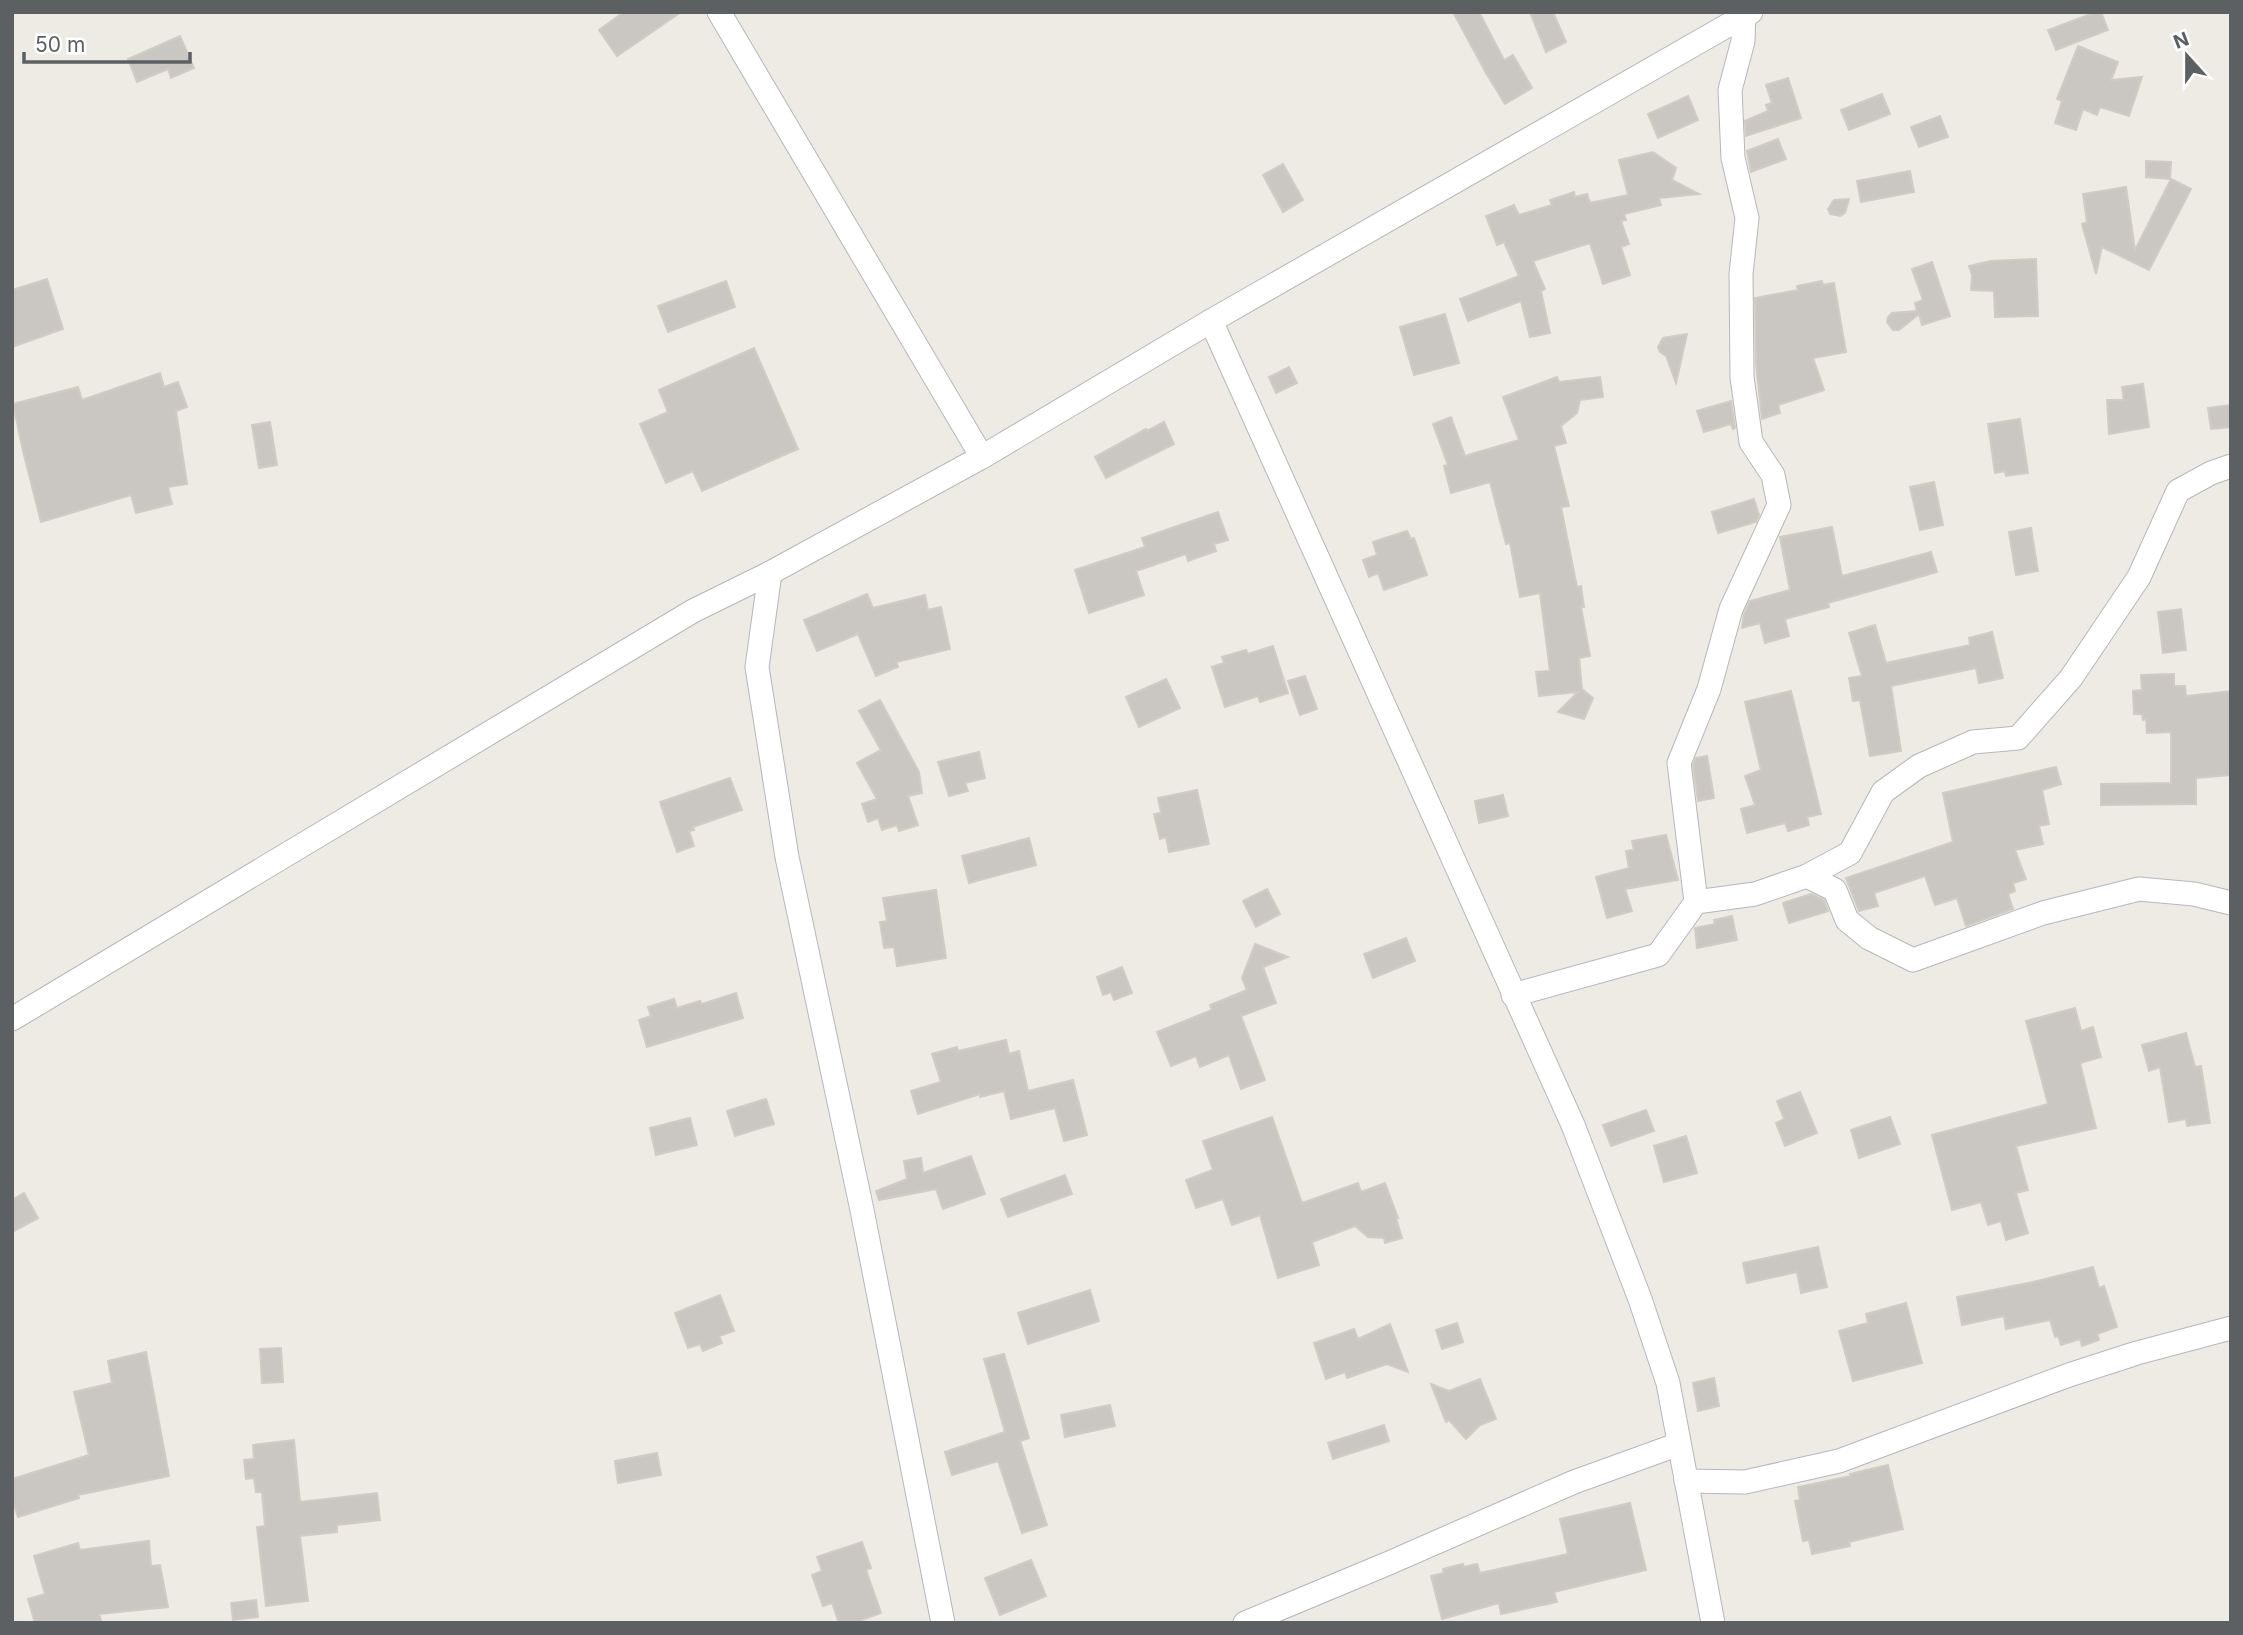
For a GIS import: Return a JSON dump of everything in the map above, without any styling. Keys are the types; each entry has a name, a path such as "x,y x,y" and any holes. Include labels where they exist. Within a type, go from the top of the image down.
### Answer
{"street":[{"path":"719,12 982,457"},
{"path":"12,1018 693,611 770,573 982,457 1210,321 1746,13"},
{"path":"1513,995 1658,955 1696,902 1679,763 1709,689 1731,609 1779,505 1773,475 1751,442 1742,377 1741,274 1747,218 1733,158 1730,90 1743,41 1746,13"},
{"path":"1210,321 1573,1125 1640,1299 1668,1383 1713,1623"},
{"path":"1696,902 1755,894 1807,876 1850,853 1883,792 1919,766 1973,742 2018,738 2071,678 2139,577 2178,491 2211,473 2231,466"},
{"path":"770,573 757,667 787,857 862,1210 943,1623"},
{"path":"1807,876 1835,890 1847,920 1868,938 1913,960 2043,913 2139,889 2194,894 2231,903"},
{"path":"1686,1482 1745,1482 1839,1461 2069,1375 2137,1353 2231,1328"},
{"path":"1245,1623 1574,1482 1679,1444"}],"building":[{"path":"624,12 681,12 617,56 599,30"},
{"path":"1453,12 1479,12 1504,60 1513,55 1532,88 1505,104"},
{"path":"1530,12 1553,12 1566,42 1546,52"},
{"path":"2101,12 2108,30 2056,50 2048,30"},
{"path":"180,36 194,68 171,78 168,69 137,82 128,59"},
{"path":"2078,46 2118,62 2111,80 2142,77 2129,116 2100,107 2097,115 2083,109 2076,130 2055,123 2062,101 2057,99"},
{"path":"1788,78 1801,118 1746,136 1745,121 1768,111 1766,105 1772,103 1766,85"},
{"path":"1882,94 1890,114 1849,130 1841,110"},
{"path":"1688,96 1698,120 1658,138 1648,114"},
{"path":"1940,116 1948,137 1919,147 1911,127"},
{"path":"1778,139 1786,159 1751,172 1747,151"},
{"path":"1653,152 1676,168 1672,180 1699,194 1659,198 1661,205 1624,214 1626,220 1621,221 1629,244 1621,247 1630,275 1603,284 1590,243 1533,261 1545,289 1541,291 1550,333 1530,337 1521,301 1468,321 1460,299 1519,276 1504,242 1497,245 1486,216 1514,205 1519,215 1552,205 1550,200 1574,192 1575,197 1587,194 1590,203 1628,195 1619,160"},
{"path":"2146,161 2171,162 2170,179 2146,177"},
{"path":"1283,164 1303,200 1283,212 1263,175"},
{"path":"1910,171 1914,192 1861,202 1857,181"},
{"path":"2171,179 2191,189 2149,270 2102,247 2096,274 2082,224 2087,222 2083,194 2126,187 2135,250"},
{"path":"1849,199 1845,213 1840,216 1830,214 1828,209 1834,200"},
{"path":"2036,259 2038,316 1995,317 1994,291 1971,290 1972,275 1969,266 1991,261"},
{"path":"1932,262 1950,316 1922,325 1919,314 1899,330 1893,330 1887,322 1892,313 1917,311 1915,303 1923,300 1912,269"},
{"path":"47,279 63,329 12,347 12,290"},
{"path":"726,281 735,307 668,332 658,306"},
{"path":"1822,281 1823,285 1834,283 1846,352 1813,358 1824,390 1778,405 1780,413 1762,419 1756,364 1755,298 1798,290 1797,286"},
{"path":"1445,314 1459,363 1414,375 1400,327"},
{"path":"1687,334 1676,383 1666,356 1658,347 1663,338"},
{"path":"754,348 798,449 702,491 693,471 666,483 640,424 668,412 659,390"},
{"path":"1289,367 1297,383 1276,393 1269,377"},
{"path":"160,373 164,387 178,382 187,407 176,411 187,484 168,487 172,504 136,513 131,495 41,522 13,404 78,387 82,400"},
{"path":"1557,377 1559,382 1600,377 1603,397 1580,400 1577,413 1561,426 1566,443 1554,446 1569,506 1561,507 1577,587 1581,586 1584,607 1581,607 1590,656 1579,658 1582,689 1593,698 1584,719 1558,712 1578,692 1539,696 1536,672 1550,671 1540,593 1520,597 1510,543 1506,544 1490,482 1451,493 1444,466 1448,465 1433,424 1451,417 1465,456 1519,440 1503,397"},
{"path":"2143,384 2149,427 2109,434 2107,400 2124,400 2122,387"},
{"path":"1731,401 1735,428 1733,429 1731,424 1704,432 1697,411"},
{"path":"2231,405 2231,427 2211,429 2208,408"},
{"path":"2020,419 2028,473 2006,476 2005,471 1995,473 1988,424"},
{"path":"270,422 277,465 259,468 252,425"},
{"path":"1164,422 1174,444 1106,478 1095,457"},
{"path":"1934,482 1943,525 1920,530 1910,487"},
{"path":"1754,499 1759,515 1756,522 1718,533 1712,512"},
{"path":"1218,512 1228,540 1214,544 1216,551 1188,561 1186,554 1136,571 1144,595 1089,613 1075,570 1145,547 1142,538"},
{"path":"1832,527 1842,576 1931,552 1937,572 1828,603 1829,607 1785,619 1789,636 1765,643 1760,623 1742,628 1750,601 1790,590 1780,537"},
{"path":"2031,528 2038,571 2016,575 2009,532"},
{"path":"1407,531 1411,539 1414,538 1427,575 1384,590 1378,573 1369,577 1363,560 1377,555 1373,542"},
{"path":"867,594 873,608 925,595 928,610 941,607 950,649 896,662 898,667 876,676 858,634 817,651 804,620"},
{"path":"2181,609 2186,650 2163,653 2158,612"},
{"path":"1875,625 1886,663 1970,645 1969,638 1992,632 2003,678 1979,683 1976,668 1891,686 1901,751 1870,756 1860,700 1853,701 1849,678 1862,676 1849,633"},
{"path":"1273,646 1288,693 1260,702 1258,696 1225,707 1212,667 1224,663 1222,657 1246,650 1248,654"},
{"path":"2174,674 2174,686 2185,686 2186,696 2231,691 2231,775 2196,778 2196,804 2101,805 2101,784 2171,783 2171,732 2147,733 2146,719 2143,720 2142,714 2134,714 2133,691 2142,690 2141,675"},
{"path":"1305,676 1317,709 1300,715 1288,681"},
{"path":"1166,679 1180,708 1139,727 1126,697"},
{"path":"1791,691 1821,814 1807,817 1809,825 1788,831 1785,823 1747,833 1741,809 1755,805 1745,776 1761,770 1745,702"},
{"path":"880,700 919,772 922,793 908,796 918,825 899,831 897,825 882,830 878,818 868,822 862,804 877,799 857,763 881,750 859,711"},
{"path":"979,752 985,778 965,783 968,791 949,796 938,762"},
{"path":"1707,756 1714,798 1698,801 1693,765 1696,758"},
{"path":"2056,767 2061,784 2042,790 2049,824 2039,826 2043,844 2015,850 2026,879 2013,883 2015,891 2008,894 2013,909 1966,926 1957,898 1935,905 1925,876 1874,893 1878,906 1859,911 1846,878 1953,842 1943,793"},
{"path":"730,778 742,810 693,827 694,830 689,831 694,846 677,852 660,802"},
{"path":"1197,790 1209,844 1169,852 1166,837 1160,839 1154,814 1161,813 1158,798"},
{"path":"1503,795 1508,816 1479,823 1475,801"},
{"path":"1666,835 1678,880 1625,889 1632,911 1607,918 1596,877 1629,868 1626,851 1634,850 1632,841"},
{"path":"1029,838 1036,865 969,883 962,856"},
{"path":"1267,889 1280,914 1256,927 1243,901"},
{"path":"936,890 946,958 897,966 894,947 884,948 880,922 887,921 883,898"},
{"path":"1811,894 1824,900 1828,911 1789,923 1783,903"},
{"path":"1732,916 1737,940 1697,948 1695,928 1715,924 1714,920"},
{"path":"1406,938 1415,961 1373,978 1364,954"},
{"path":"1255,944 1288,957 1263,967 1276,1003 1241,1016 1265,1080 1241,1089 1229,1055 1200,1067 1196,1056 1171,1066 1157,1032 1212,1010 1210,1005 1247,990 1242,978"},
{"path":"1122,967 1132,993 1114,1000 1111,992 1103,995 1097,977"},
{"path":"736,993 743,1018 647,1047 639,1020 651,1016 648,1007 674,999 677,1008 700,1001 702,1004"},
{"path":"2075,1008 2081,1031 2093,1027 2101,1057 2080,1063 2096,1128 2016,1146 2028,1190 2016,1193 2028,1233 2006,1240 2001,1221 1988,1225 1981,1202 1952,1210 1932,1135 2048,1104 2026,1021"},
{"path":"2186,1033 2195,1067 2201,1066 2210,1123 2187,1126 2186,1119 2169,1122 2160,1067 2149,1071 2142,1045"},
{"path":"1006,1040 1009,1054 1019,1051 1028,1091 1073,1080 1087,1135 1064,1141 1055,1108 1011,1119 1004,1091 980,1097 980,1094 918,1114 911,1091 941,1082 932,1054 957,1047 958,1051"},
{"path":"1800,1092 1817,1133 1785,1146 1776,1123 1784,1119 1777,1101"},
{"path":"766,1099 774,1124 735,1136 727,1111"},
{"path":"1646,1110 1654,1131 1611,1146 1603,1125"},
{"path":"1272,1117 1302,1203 1358,1183 1361,1192 1385,1183 1402,1238 1385,1243 1384,1238 1368,1237 1355,1226 1312,1242 1319,1265 1278,1278 1260,1215 1232,1225 1223,1199 1196,1208 1186,1180 1213,1170 1203,1141"},
{"path":"1890,1117 1900,1144 1859,1158 1851,1130"},
{"path":"690,1118 697,1145 656,1155 650,1128"},
{"path":"1686,1136 1697,1173 1664,1182 1654,1146"},
{"path":"971,1156 985,1194 943,1209 936,1189 879,1200 876,1191 907,1179 904,1161 921,1158 923,1173"},
{"path":"1065,1175 1072,1194 1008,1217 1001,1199"},
{"path":"24,1193 38,1218 12,1232 12,1200"},
{"path":"1818,1247 1827,1287 1801,1293 1797,1272 1747,1283 1743,1263"},
{"path":"2093,1267 2099,1288 2104,1286 2117,1327 2097,1334 2099,1340 2082,1346 2080,1339 2061,1345 2058,1336 2055,1337 2050,1320 2006,1329 2004,1316 1962,1325 1957,1297"},
{"path":"1090,1290 1099,1321 1028,1344 1018,1313"},
{"path":"720,1295 734,1331 719,1336 722,1343 703,1351 700,1344 688,1348 675,1313"},
{"path":"1906,1303 1922,1363 1853,1381 1839,1331 1868,1323 1866,1314"},
{"path":"1457,1323 1463,1342 1442,1349 1436,1330"},
{"path":"1390,1324 1408,1372 1387,1364 1347,1378 1345,1372 1326,1379 1314,1343 1354,1329 1358,1339"},
{"path":"281,1348 283,1382 262,1383 260,1349"},
{"path":"146,1352 169,1476 78,1495 79,1498 18,1517 12,1499 12,1479 89,1455 74,1392 112,1383 108,1361"},
{"path":"1004,1354 1029,1438 1020,1441 1047,1525 1022,1533 998,1461 952,1475 945,1452 1005,1432 984,1359"},
{"path":"1714,1378 1719,1406 1698,1411 1693,1383"},
{"path":"1480,1379 1496,1419 1480,1425 1466,1439 1449,1420 1446,1422 1431,1384 1449,1391"},
{"path":"1110,1405 1115,1426 1065,1437 1061,1415"},
{"path":"1384,1425 1389,1441 1333,1459 1328,1443"},
{"path":"294,1440 300,1502 377,1493 380,1520 337,1525 337,1532 300,1536 308,1601 266,1606 257,1527 265,1526 262,1492 256,1492 254,1478 246,1479 244,1460 254,1459 253,1445"},
{"path":"657,1453 661,1475 618,1483 615,1461"},
{"path":"1888,1465 1903,1529 1849,1542 1850,1546 1812,1554 1809,1540 1803,1541 1795,1501 1800,1500 1798,1487"},
{"path":"1630,1503 1646,1570 1554,1592 1557,1602 1501,1614 1499,1603 1442,1619 1431,1576 1444,1573 1443,1569 1463,1564 1464,1567 1477,1564 1480,1573 1568,1554 1560,1519"},
{"path":"149,1541 151,1566 160,1565 168,1607 99,1614 101,1620 92,1623 35,1623 28,1599 45,1594 34,1556 78,1543 80,1550"},
{"path":"862,1542 871,1568 866,1570 881,1613 853,1623 839,1623 832,1603 823,1606 812,1575 822,1571 817,1557"},
{"path":"1031,1560 1046,1596 1000,1615 985,1578"},
{"path":"256,1600 258,1617 233,1620 231,1603"}]}
